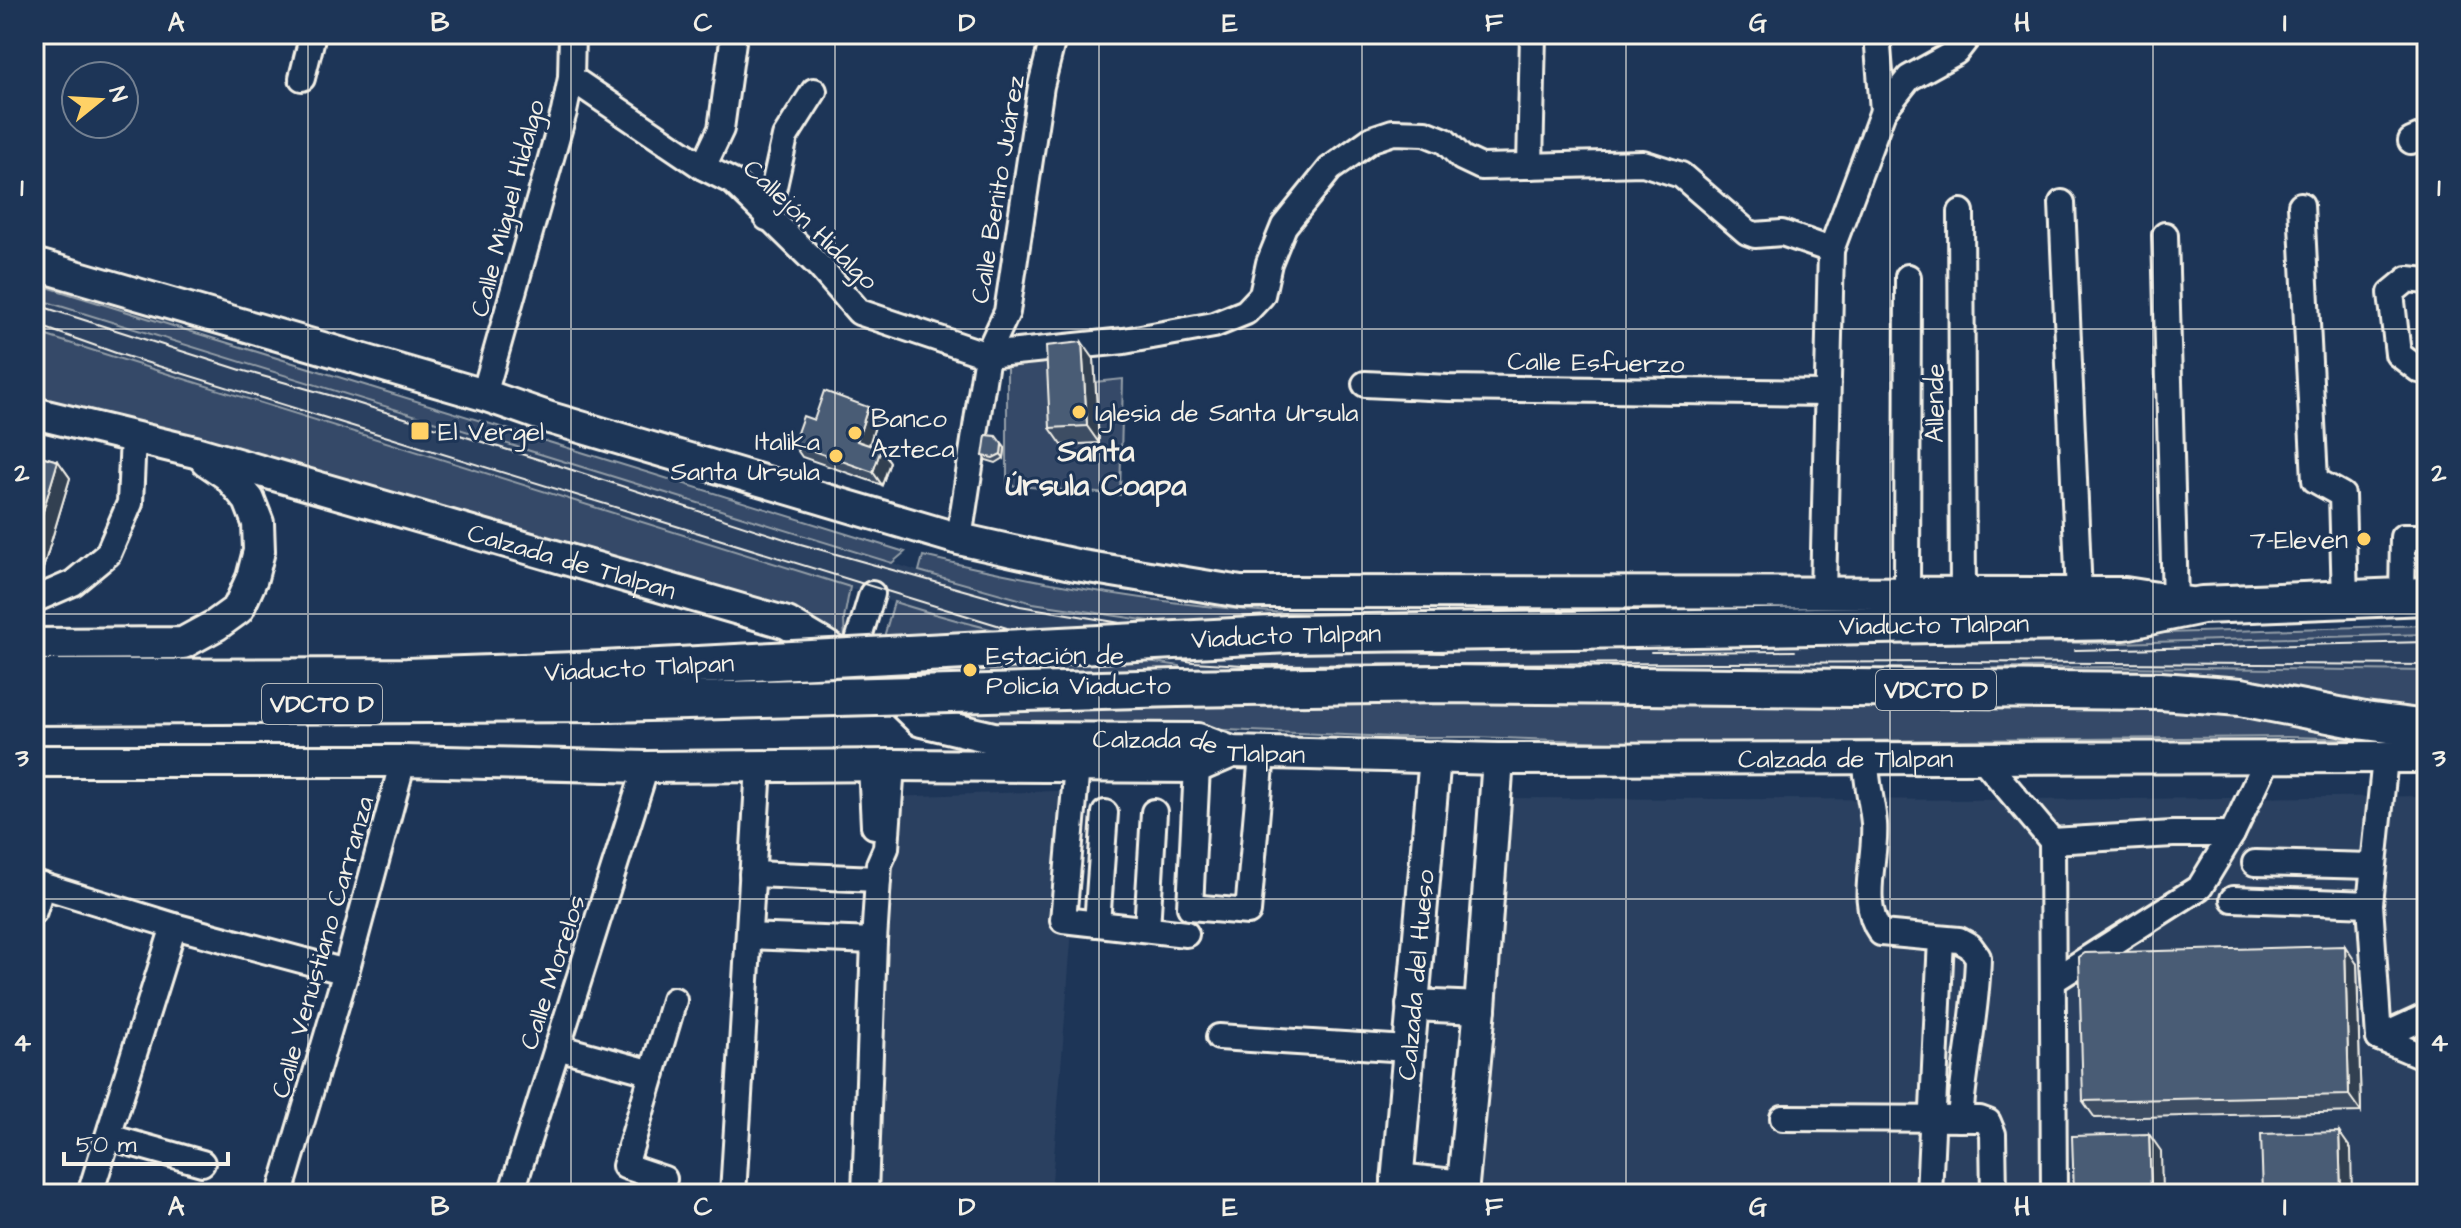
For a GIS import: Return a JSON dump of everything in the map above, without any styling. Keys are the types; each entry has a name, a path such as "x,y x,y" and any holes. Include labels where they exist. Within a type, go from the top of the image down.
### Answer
{"highway":[{"path":"2188,602 2414,597"},
{"name":"Viaducto Tlalpan","path":"34,678 407,677 606,686 1289,634 2124,621 2188,602"},
{"name":"Viaducto Tlalpan","path":"34,706 606,686 1177,688 1442,684 2201,693 2289,704 2365,721 2427,729"}],"main road":[{"path":"34,264 484,395 565,423 959,539 1076,565 1241,592 2125,593 2188,602"},
{"name":"Calzada de Tlalpan","path":"34,413 195,452 787,623 871,673 921,721 994,738 1198,739 1232,752 1498,759 2427,757"},
{"path":"34,644 183,643 238,609 252,578 259,551 258,523 249,500 228,475 195,452"},
{"path":"34,761 403,761 646,767 1197,767 1232,752"},
{"name":"Calzada del Hueso","path":"1396,1187 1435,757"},
{"path":"1396,1187 1462,1190 1480,1008 1498,759"},
{"path":"1412,1005 1480,1008"}],"street":[{"path":"302,78 313,34"},
{"name":"Calle Miguel Hidalgo","path":"484,395 564,112 571,78 572,34"},
{"path":"703,167 721,129 734,34"},
{"name":"Calle Benito Juárez","path":"959,539 987,355 1007,312 1041,86 1054,34"},
{"path":"1530,166 1533,34"},
{"path":"1877,34 1883,111"},
{"path":"1823,593 1831,250 1883,111 1909,78 1956,52 1970,34"},
{"name":"Callejón Hidalgo","path":"571,78 703,167 733,182 820,267 859,312 987,355"},
{"path":"767,218 785,137 814,91"},
{"path":"987,355 1124,341 1214,325 1246,312 1262,295 1269,263 1284,226 1330,169 1372,139 1393,132 1425,133 1445,141 1462,158 1481,167 1643,163 1681,175 1747,232 1755,235 1782,233 1831,250"},
{"path":"2062,203 2079,594"},
{"path":"2301,205 2315,480 2342,495 2345,599"},
{"name":"Allende","path":"1961,212 1963,594"},
{"path":"2165,235 2188,602"},
{"path":"1907,593 1908,277"},
{"path":"2427,281 2408,279 2391,293 2398,354 2419,370 2427,366"},
{"name":"Calle Esfuerzo","path":"1365,384 1827,393"},
{"path":"34,600 73,583 108,554 130,503 133,437"},
{"path":"2414,597 2403,537 2425,537"},
{"path":"852,661 872,594"},
{"path":"1197,767 1190,907 1248,912 1262,754"},
{"path":"2054,980 2200,887 2232,834 2268,758"},
{"path":"2379,1038 2370,904 2385,758"},
{"path":"1866,760 1874,824 1870,913 1875,924 1881,933 1959,940 1970,946 1978,957 1972,1043 1964,1069 1960,1119"},
{"path":"1984,760 2052,841 2054,1194"},
{"name":"Calle Venustiano Carranza","path":"280,1194 346,972 403,761"},
{"path":"865,1194 879,872 875,844 881,765"},
{"path":"733,1194 759,766"},
{"path":"1077,766 1063,920 1186,934"},
{"name":"Calle Morelos","path":"511,1194 646,767"},
{"path":"1147,929 1154,812"},
{"path":"1097,924 1105,813"},
{"path":"2052,841 2232,834"},
{"path":"2255,863 2372,866"},
{"path":"752,874 879,872"},
{"path":"34,911 38,884 174,926 346,972"},
{"path":"2233,899 2370,904"},
{"path":"90,1194 174,926"},
{"path":"749,936 874,941"},
{"path":"1929,1194 1935,1119 1941,939"},
{"path":"659,1194 664,1179 625,1166 674,1000"},
{"path":"2379,1038 2427,1016"},
{"path":"1219,1037 1408,1049"},
{"path":"2379,1038 2427,1058"},
{"path":"557,1047 653,1073"},
{"path":"1783,1118 1980,1119 1988,1122 1993,1134 1994,1194"},
{"path":"109,1137 202,1163"}],"shaded area":[{"path":"34,283 905,552 892,563 785,530 34,298"},
{"path":"34,298 963,585 1033,603 1864,642 2119,643 2427,634 2427,671 2117,667 1252,673 1119,657 969,626 52,339 34,332"},
{"path":"34,332 850,587 844,619 845,644 831,631 807,619 34,398"},
{"path":"1057,353 1095,382 1123,379 1120,495 1007,485 1007,356"},
{"path":"923,556 1096,591 1184,604 1328,615 1498,616 1233,634 1033,603 919,571"},
{"path":"894,602 1036,640 1180,666 1178,701 2190,704 2365,739 2287,737 1639,743 1018,726 971,721 922,703 927,657 880,651"},
{"path":"2427,625 2427,634 2119,643 1864,642"},
{"path":"2117,667 2427,671 2427,716 1561,673"},
{"path":"1083,790 1051,1194 875,1194 891,797"},
{"path":"2427,796 2427,1194 1450,1194 1494,798 2018,800"}],"building":[{"path":"1082,342 1087,426 1050,428 1046,346"},
{"path":"824,391 868,407 857,441 881,449 873,472 793,444 803,416 814,420"},
{"path":"986,435 996,436 1002,444 1001,454 993,458 983,456"},
{"path":"34,454 58,461 34,541"},
{"path":"2427,545 2427,570 2422,570 2422,548"},
{"path":"2345,946 2349,1095 2083,1101 2079,957 2085,953"},
{"path":"2339,1132 2341,1194 2263,1194 2261,1134"},
{"path":"2149,1134 2151,1194 2074,1194 2072,1136"}],"tram line":[{"path":"34,304 563,467 797,543 1020,606 1233,642 1334,651 1443,653"},
{"path":"34,324 116,353 1007,628 1193,662 1243,665 1948,662 2427,665"},
{"path":"2075,650 2427,642"},
{"path":"1651,652 1795,651"}],"place":[{"name":"Iglesia de Santa Ursula","path":"1079,412"},
{"name":"El Vergel","path":"420,431"},
{"name":"Banco Azteca","path":"855,433"},
{"name":"Italika Santa Ursula","path":"836,456"},
{"name":"7-Eleven","path":"2364,539"},
{"name":"Estación de Policía Viaducto","path":"970,670"}],"district":[{"name":"Santa Úrsula Coapa","path":"1096,468"}]}
